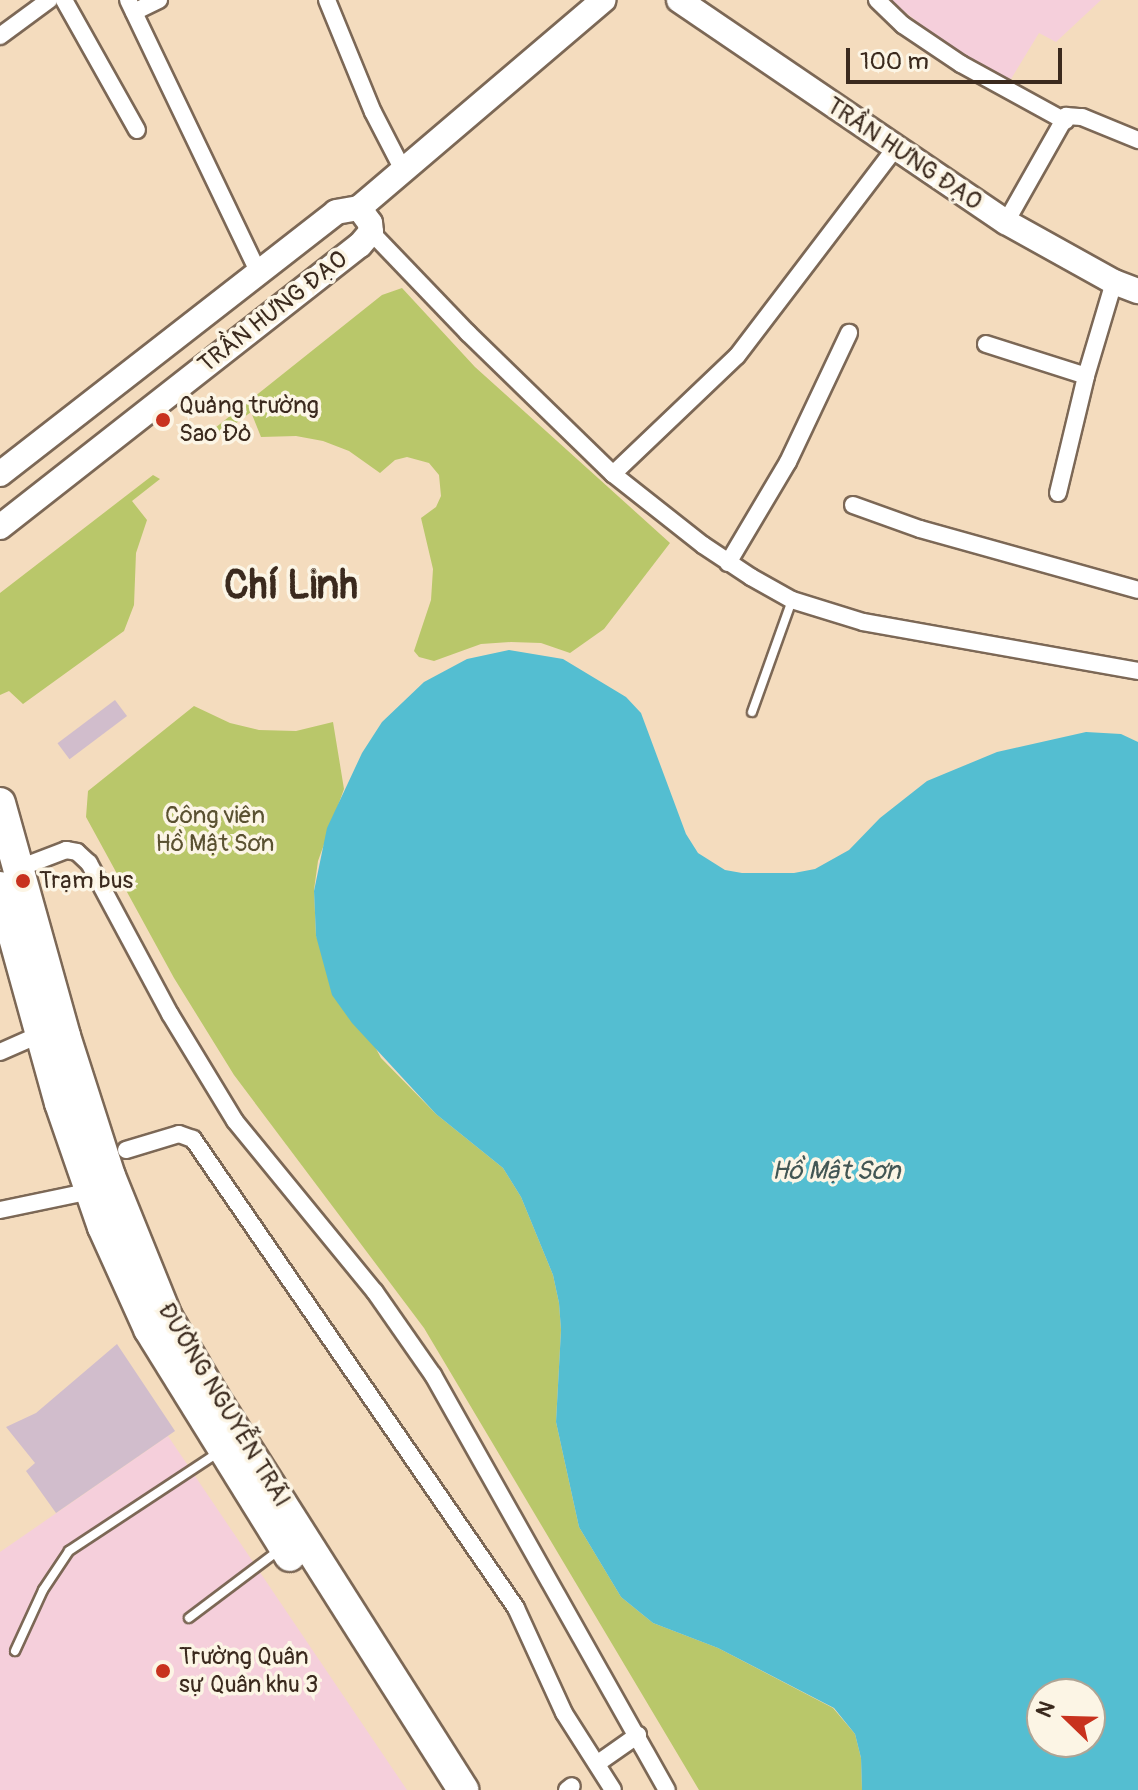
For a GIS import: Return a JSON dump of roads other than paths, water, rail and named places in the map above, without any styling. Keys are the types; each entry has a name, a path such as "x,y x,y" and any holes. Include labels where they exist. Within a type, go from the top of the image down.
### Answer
{"highway":[{"name":"ĐƯỜNG NGUYỄN TRÃI","path":"0,803 6,877 41,1034 101,1187 149,1329 223,1449 293,1541 463,1790"},
{"name":"ĐƯỜNG NGUYỄN TRÃI","path":"6,877 65,1036 101,1187 167,1317 438,1790"}],"street":[{"path":"0,36 49,0"},
{"path":"64,0 137,130"},
{"path":"159,0 131,6 259,274"},
{"path":"327,0 373,112 404,172"},
{"name":"TRẦN HƯNG ĐẠO","path":"0,474 336,212 359,208 603,0"},
{"name":"TRẦN HƯNG ĐẠO","path":"679,0 894,150 1006,222 1114,282 1138,291"},
{"path":"877,0 903,25 961,64 1065,121"},
{"path":"1006,222 1066,116 1082,117 1138,140"},
{"path":"613,474 737,356 894,150"},
{"name":"TRẦN HƯNG ĐẠO","path":"0,527 360,245 371,232 370,223 359,208"},
{"path":"371,232 468,333 613,474 728,563 792,600 863,622 920,634 1138,671"},
{"path":"1058,493 1086,376 1114,282"},
{"path":"728,563 788,462 849,333"},
{"path":"986,344 1086,376"},
{"path":"138,368 158,402"},
{"path":"853,505 920,529 1138,590"},
{"path":"6,877 66,850 77,852 89,863 170,1014 235,1121 375,1292 433,1375 667,1790"},
{"path":"0,1052 41,1034"},
{"path":"126,1150 179,1134 193,1139 516,1608 564,1713 613,1790"},
{"path":"0,1210 101,1187"},
{"path":"598,1763 638,1735"}],"lane":[{"path":"752,712 792,600"},
{"path":"15,1651 43,1590 69,1551 223,1449"},
{"path":"189,1618 293,1541"}],"water":[{"name":"Hồ Mật Sơn","path":"509,650 563,659 626,697 641,713 686,834 698,853 725,870 742,873 794,873 815,869 849,850 880,818 927,781 997,752 1086,732 1121,734 1138,742 1138,1790 862,1790 861,1758 855,1734 834,1708 718,1648 653,1623 621,1597 579,1527 556,1422 561,1330 559,1303 553,1275 521,1197 503,1168 436,1114 352,1023 332,995 316,936 314,891 327,828 362,753 382,722 424,682 467,659"}],"place":[{"name":"Quảng trường Sao Đỏ","path":"163,420"},
{"name":"Trạm bus","path":"23,881"},
{"name":"Trường Quân sự Quân khu 3","path":"163,1671"}],"district":[{"name":"Chí Linh","path":"291,586"}],"park label":[{"name":"Công viên Hồ Mật Sơn","path":"215,830"}]}
